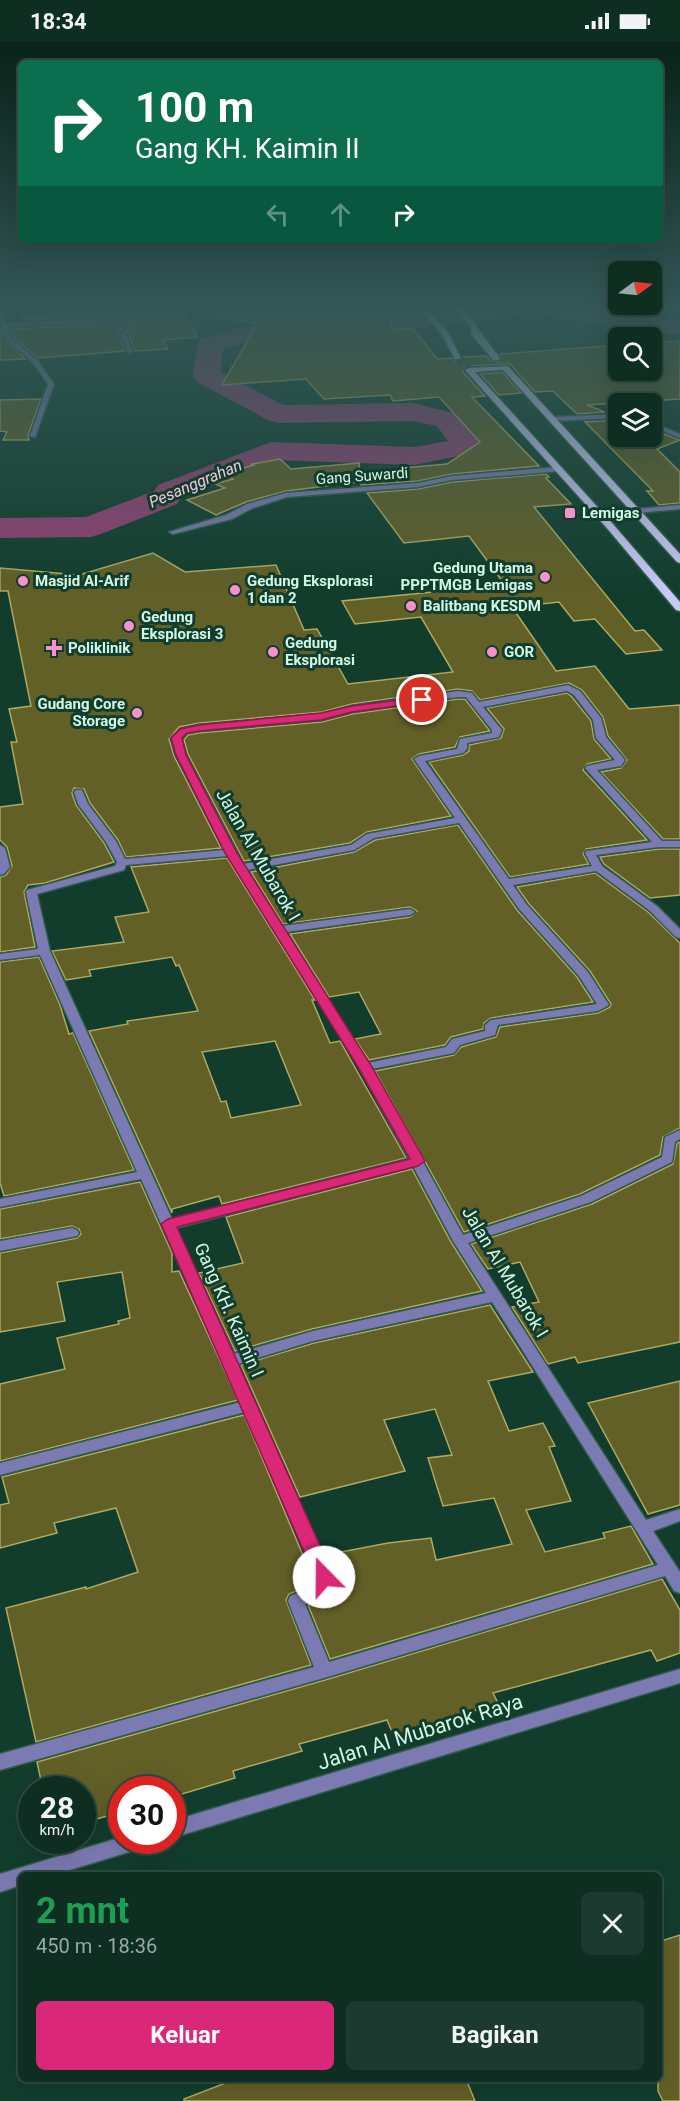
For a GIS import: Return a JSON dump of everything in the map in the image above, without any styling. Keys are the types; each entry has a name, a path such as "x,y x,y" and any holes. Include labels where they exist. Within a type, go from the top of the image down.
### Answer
{"main road":[{"path":"498,402 680,608"},
{"path":"537,402 680,560"}],"street":[{"path":"33,436 46,402"},
{"path":"552,419 608,416"},
{"path":"662,429 680,436"},
{"name":"Gang Suwardi","path":"173,532 229,517 250,506 286,495 418,485 452,478 558,469"},
{"path":"637,511 680,507"},
{"path":"365,1067 450,1050 456,1042 491,1034 491,1025 495,1022 598,1008 603,1005 584,974 523,907 419,758 460,752 465,739 496,735 497,730 479,705 568,688 576,691 598,720 601,738 620,760 618,764 590,768 659,844"},
{"name":"Jalan Al Mubarok I","path":"479,705 469,695 458,694 352,709 321,717 184,731 176,738 181,755 231,853 365,1067 460,1241 680,1586"},
{"path":"80,792 83,804 106,834 122,862 231,853"},
{"path":"240,868 354,847 371,836 461,820"},
{"path":"680,844 659,844 590,853 598,868 653,908 680,935"},
{"path":"0,848 5,867 0,872"},
{"name":"Gang KH. Kaimin I","path":"122,862 120,868 31,892 44,951 250,1405 324,1577 327,1588 296,1601 324,1671"},
{"path":"506,883 598,868"},
{"path":"279,930 410,912"},
{"path":"0,957 44,951"},
{"path":"460,1241 586,1199 668,1159 669,1140 680,1134"},
{"path":"168,1224 418,1161"},
{"path":"0,1203 146,1174"},
{"path":"0,1246 72,1233"},
{"path":"230,1361 313,1336 495,1296"},
{"path":"0,1469 250,1405"},
{"path":"642,1527 680,1515"},
{"path":"0,1762 324,1671 670,1568"},
{"name":"Jalan Al Mubarok Raya","path":"186,1826 680,1676"},
{"path":"35,1872 108,1850"},
{"path":"1,1879 18,1876"}],"building":[{"path":"0,402 40,402 28,435 29,440 3,440 7,432 0,431"},
{"path":"444,402 477,402 539,466 452,474 418,481 361,485 359,482 286,491 246,502 216,515 187,500 225,488 215,484 233,479 223,474 254,465 252,464 280,459 291,469 359,463 360,472 447,464 480,442"},
{"path":"565,402 608,402 587,405 605,412 577,414"},
{"path":"608,421 608,445 585,422"},
{"path":"662,433 680,440 657,449 680,472 680,503 659,505 647,491 653,491 610,447 662,447"},
{"path":"546,474 549,477 546,478 571,504 534,507 635,631 644,630 662,650 626,654 595,619 574,621 559,602 512,607 556,671 595,666 629,709 680,705 680,839 663,839 601,772 621,768 627,760 608,736 603,717 582,690 569,683 480,700 472,691 458,689 352,704 322,712 199,723 179,727 169,739 174,756 221,848 126,857 118,840 90,803 84,789 74,788 72,793 76,805 104,843 114,862 45,883 28,885 24,892 35,947 0,952 0,877 6,875 12,866 7,847 0,840 0,807 23,804 11,742 17,742 9,709 31,706 8,591 0,591 0,568 79,575 153,553 185,572 276,565 304,630 317,629 348,684 453,672 421,617 355,624 342,601 505,585 469,536 404,543 367,493 418,489 452,482"},
{"path":"567,693 591,721 594,739 611,759 587,764 583,770 647,840 586,849 583,854 589,864 510,877 429,762 463,755 469,751 469,745 501,738 504,729 487,708"},
{"path":"465,699 490,731 460,737 455,747 419,754 412,759 451,816 367,832 350,843 244,861 188,754 184,740 188,735 199,733 322,722 352,714"},
{"path":"458,825 517,910 577,977 593,1002 491,1018 484,1023 483,1029 451,1037 445,1045 369,1060 355,1039 381,1034 359,992 329,997 290,934 410,917 417,911 410,907 283,924 251,872 354,852 375,840"},
{"path":"659,849 680,849 680,895 650,898 604,864 600,857"},
{"path":"227,858 315,1000 312,1000 330,1043 340,1041 406,1158 222,1204 219,1196 172,1209 172,1213 89,1031 128,1024 127,1021 198,1011 179,965 176,966 172,957 89,970 91,976 66,980 52,951 124,942 115,917 149,912 131,867","holes":["275,1041 301,1105 231,1118 226,1101 221,1102 202,1052"]},
{"path":"595,873 648,912 680,943 680,1128 663,1137 660,1155 580,1194 464,1232 375,1071 454,1055 461,1047 496,1037 500,1027 598,1013 610,1007 611,1004 590,971 529,904 517,887"},
{"path":"39,957 60,1005 69,1034 73,1033 134,1170 4,1196 0,1183 0,962"},
{"path":"680,1142 680,1342 578,1363 575,1357 548,1364 512,1307 539,1302 520,1262 488,1269 471,1244 592,1204 673,1164 677,1143"},
{"path":"412,1169 451,1242 482,1291 312,1329 235,1351 199,1273 243,1263 226,1217"},
{"path":"140,1182 172,1253 172,1272 179,1271 238,1400 0,1461 0,1384 65,1369 57,1338 119,1324 118,1321 130,1318 122,1272 57,1282 65,1321 0,1332 0,1253 77,1238 81,1234 79,1229 72,1226 0,1239 0,1209"},
{"path":"490,1305 533,1372 488,1381 509,1431 543,1423 555,1446 549,1447 571,1501 526,1510 545,1552 605,1538 603,1533 631,1526 653,1564 330,1659 308,1605 334,1595 337,1589 325,1555 388,1543 431,1538 436,1560 512,1544 494,1498 443,1506 428,1458 452,1455 435,1409 384,1420 405,1471 300,1497 241,1365 314,1343"},
{"path":"680,1381 680,1505 648,1514 588,1403"},
{"path":"244,1415 315,1584 289,1594 286,1600 311,1665 36,1742 6,1608 86,1587 86,1589 138,1572 116,1508 54,1523 57,1533 0,1548 0,1505 9,1503 2,1477"},
{"path":"662,1579 680,1610 680,1653 657,1661 651,1650 493,1693 498,1703 449,1719 451,1722 395,1739 387,1720 299,1744 302,1751 233,1771 235,1778 186,1793 186,1776 108,1776 108,1816 96,1819 96,1776 40,1776 37,1762 325,1680"},
{"path":"680,1935 680,2101 663,2101 658,2091 658,2082 662,2082 662,1941"},
{"path":"228,2082 467,2082 475,2101 184,2101 184,2099"}],"waterway":[{"name":"Pesanggrahan","path":"0,528 90,527 271,451 415,456 467,446 447,420 413,412 278,414 256,402"}],"place":[{"name":"Lemigas","path":"570,513"},
{"name":"Gedung Utama PPPTMGB Lemigas","path":"545,577"},
{"name":"Masjid Al-Arif","path":"23,581"},
{"name":"Gedung Eksplorasi 1 dan 2","path":"235,590"},
{"name":"Balitbang KESDM","path":"411,606"},
{"name":"Gedung Eksplorasi 3","path":"129,626"},
{"name":"Poliklinik","path":"54,648"},
{"name":"Gedung Eksplorasi","path":"273,652"},
{"name":"GOR","path":"492,652"},
{"name":"Gudang Core Storage","path":"137,713"}],"route":[{"path":"324,1577 168,1224 418,1161 365,1067 231,853 181,755 176,738 184,731 199,728 321,717 352,709 422,700"}]}
